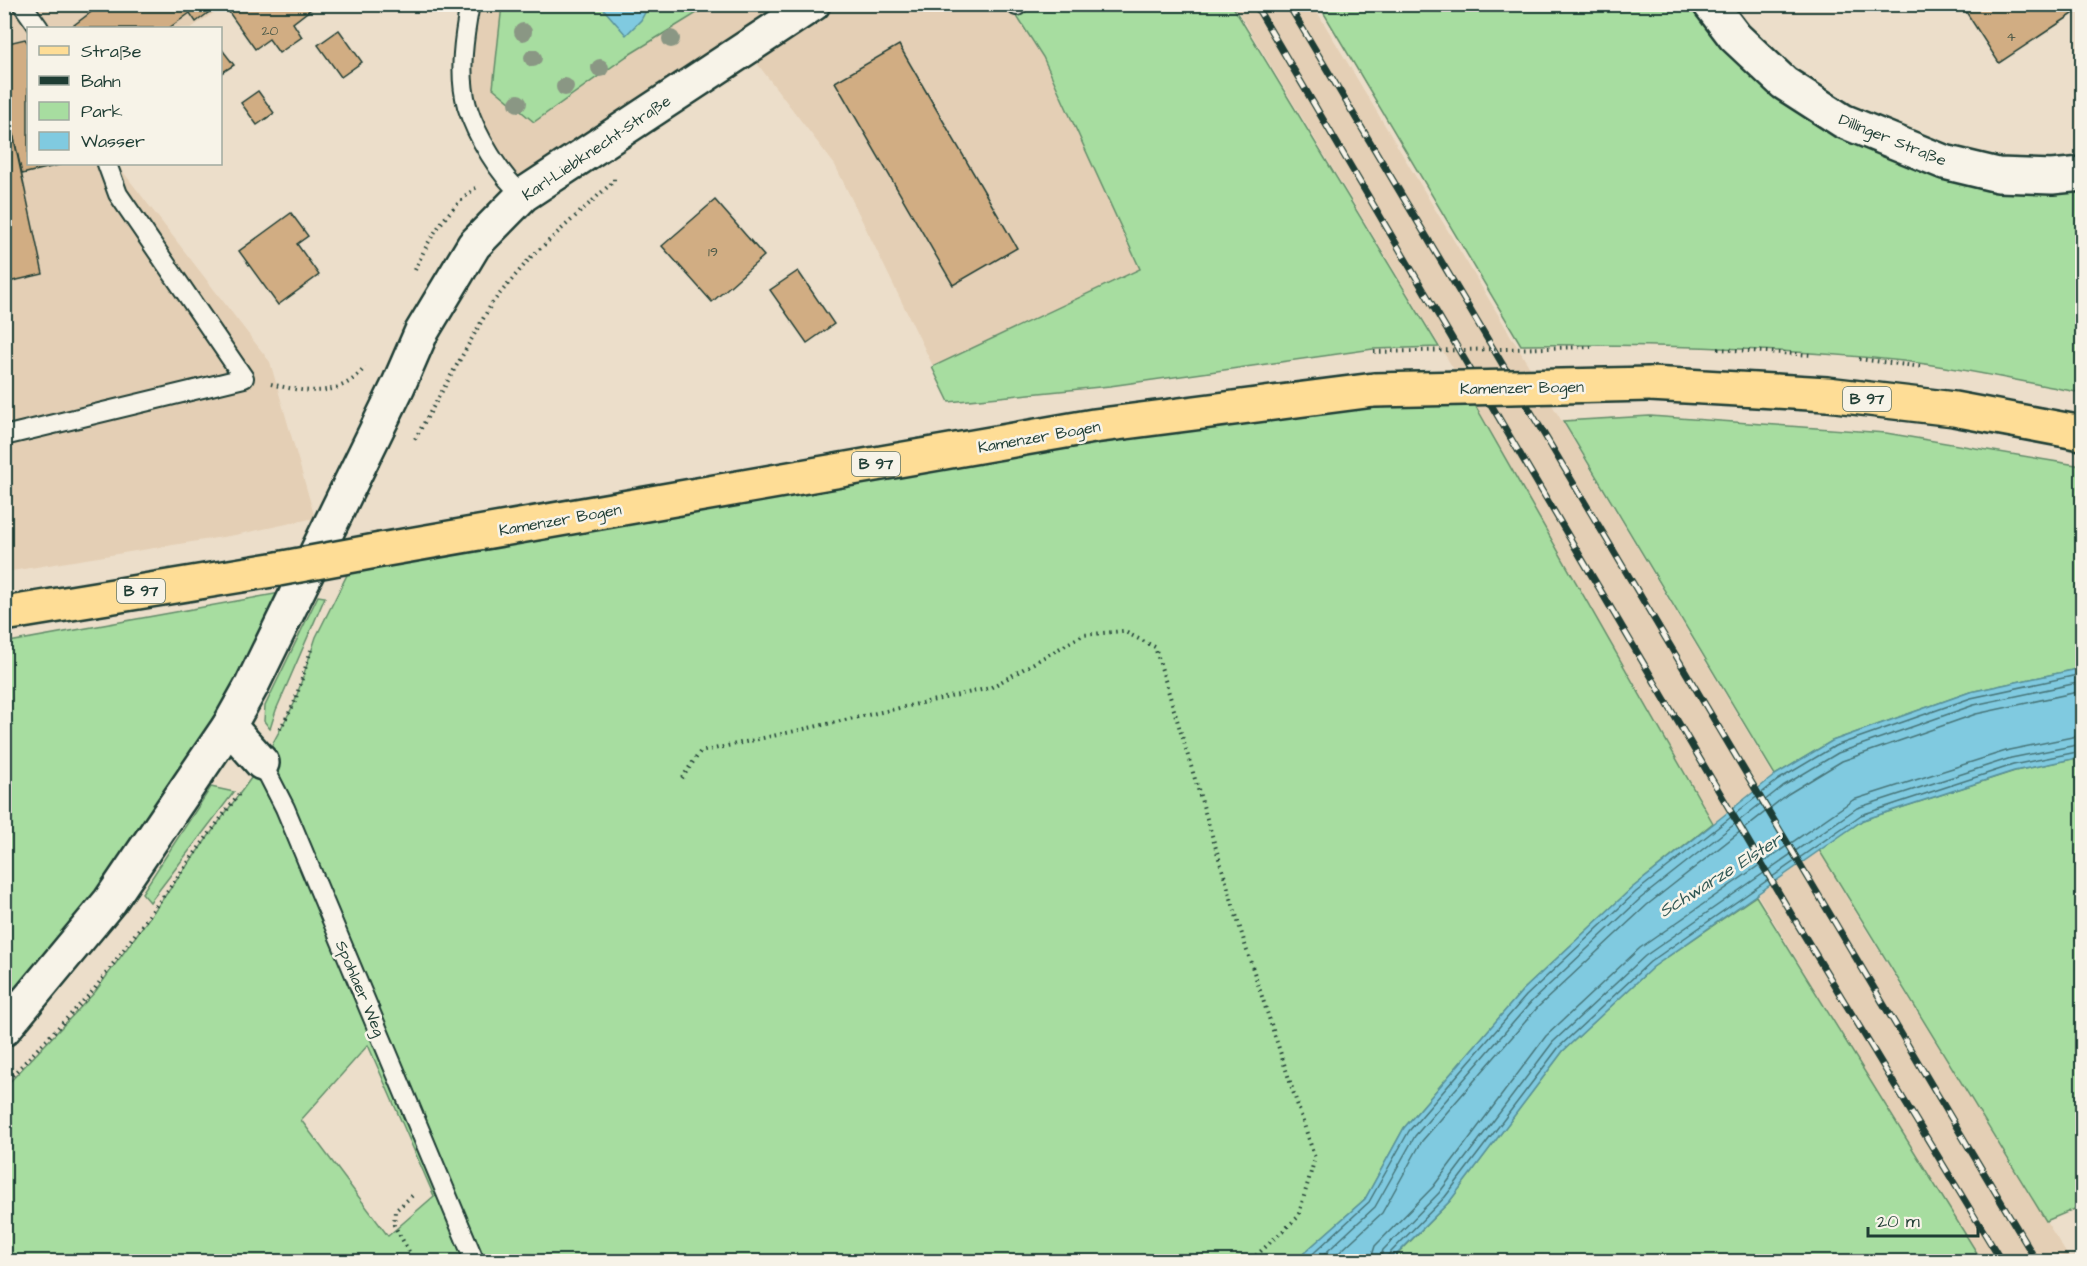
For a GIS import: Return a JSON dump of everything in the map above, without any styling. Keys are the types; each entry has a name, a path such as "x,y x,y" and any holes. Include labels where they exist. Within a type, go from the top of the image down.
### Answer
{"main road":[{"name":"Kamenzer Bogen","path":"4,614 1094,426 1374,390 1650,384 1827,394 1954,409 2082,432"}],"street":[{"name":"Karl-Liebknecht-Straße","path":"4,1029 110,901 229,726 278,632 398,386 421,333 474,245 523,195 813,4"},
{"name":"Dillinger Straße","path":"1710,4 1735,37 1784,83 1843,121 1944,162 1998,175 2052,177 2082,174"},
{"name":"Spohlaer Weg","path":"229,726 262,763"}],"lane":[{"path":"22,4 38,27"},
{"path":"470,4 463,62 467,105 488,150 512,186 523,195"},
{"path":"4,436 244,378 118,194 107,165"},
{"name":"Spohlaer Weg","path":"262,763 285,808 475,1262"}],"path":[{"path":"409,448 492,303 531,257 614,181 615,168 596,145"},
{"path":"1374,351 1598,347"},
{"path":"682,778 700,752 990,688 1083,635 1123,631 1155,647 1247,951 1315,1158 1298,1217 1249,1262"},
{"path":"262,763 294,704 312,648"},
{"path":"415,1262 394,1225 395,1211 438,1172"}],"shaded area":[{"path":"5,5 226,5 193,27 27,27 27,165 118,165 270,362 315,518 235,535 5,572"},
{"path":"470,5 502,5 493,88 627,56 709,5 1009,5 1043,57 1140,269 933,366 835,165 746,49 524,195 467,105"},
{"path":"1234,5 1313,5 1860,920 2071,1261 1979,1261 1702,803 1471,398"}],"green space":[{"path":"1009,4 1232,5 1439,347 1373,349 1110,386 949,402 932,367 1140,269 1043,57"},
{"path":"502,5 710,5 627,56 534,122 493,88"},
{"path":"1319,5 1729,5 1780,65 1888,143 2082,184 2082,393 1948,367 1903,361 1712,348 1521,345"},
{"path":"1471,398 1713,823 1632,888 1522,991 1404,1128 1365,1199 1295,1261 5,1262 5,1087 95,992 262,763 294,704 316,637 353,563 1094,426","holes":["368,1045 434,1196 388,1236 301,1120"]},
{"path":"1650,416 1886,433 2082,466 2082,668 1970,692 1832,741 1775,775 1563,421"},
{"path":"297,590 251,684 5,1029 4,643"},
{"path":"318,596 325,597 270,729 264,721 265,706"},
{"path":"2082,757 2082,1206 2046,1221 1819,850 1863,820 2015,771"},
{"path":"211,787 234,792 150,902 142,893"},
{"path":"1756,896 1982,1261 1390,1262 1450,1201 1563,1051 1653,967"}],"water":[{"path":"600,5 649,5 641,20 626,35"},
{"name":"Schwarze Elster","path":"2082,668 2082,757 2014,771 1863,820 1653,967 1563,1051 1450,1201 1390,1261 1295,1261 1365,1199 1404,1128 1522,991 1632,888 1775,775 1832,741 1970,692"}],"building":[{"path":"102,4 220,4 196,22 190,13 170,27 71,27"},
{"path":"237,4 308,4 311,9 293,23 302,37 279,53 269,39 255,49 228,11"},
{"path":"1961,4 2082,4 2082,8 1999,63"},
{"path":"339,30 362,62 341,77 318,45"},
{"path":"25,39 27,42 27,165 59,165 22,174 4,93 4,44"},
{"path":"899,45 1017,248 953,285 835,82"},
{"path":"222,50 234,65 222,73"},
{"path":"258,91 274,113 257,125 241,103"},
{"path":"4,93 43,274 4,283"},
{"path":"715,200 764,256 712,302 662,246"},
{"path":"291,213 308,236 297,244 319,275 278,305 239,251"},
{"path":"798,271 834,324 807,343 770,290"}],"railway":[{"path":"1255,4 1793,917 2002,1262"},
{"path":"1288,4 2037,1262"}]}
